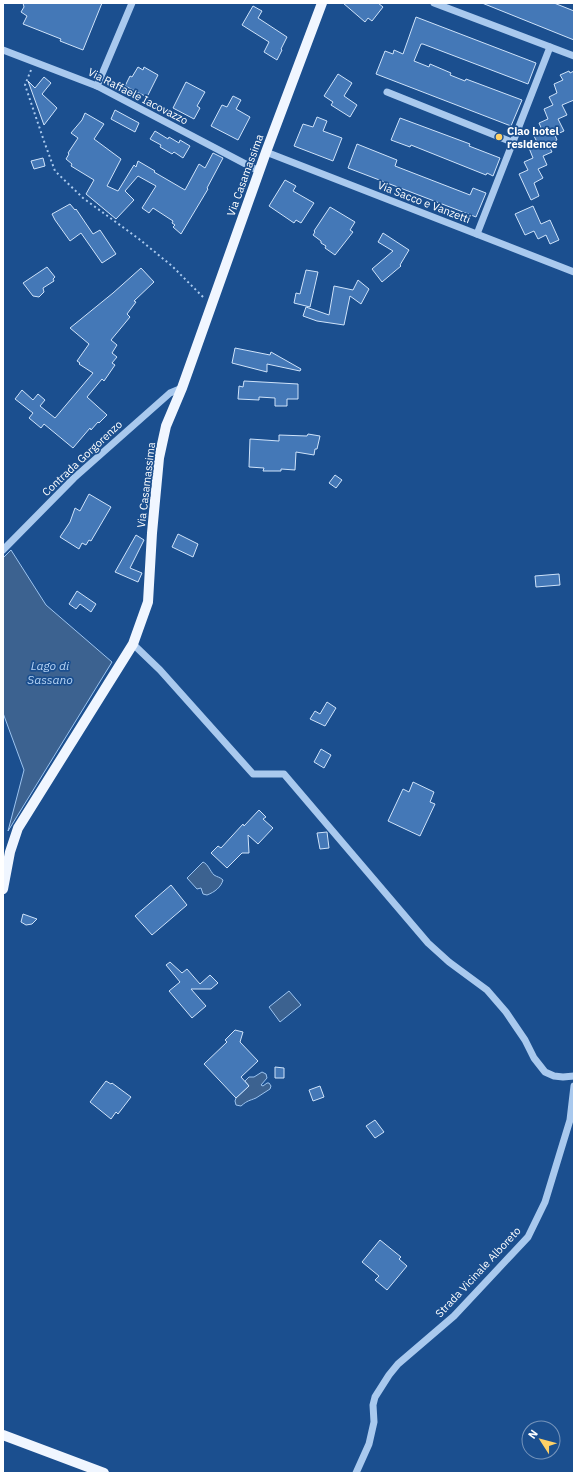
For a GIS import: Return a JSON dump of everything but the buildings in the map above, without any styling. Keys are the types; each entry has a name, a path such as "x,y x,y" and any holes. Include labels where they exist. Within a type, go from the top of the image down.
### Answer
{"main road":[{"name":"Via Casamassima","path":"3,889 10,852 18,828 133,644 148,602 152,526 159,458 166,426 182,388 259,171 322,3"},
{"path":"3,1435 104,1473"}],"street":[{"path":"97,86 132,3"},
{"path":"434,3 574,56"},
{"path":"477,234 550,47"},
{"name":"Via Raffaele Iacovazzo","path":"3,50 97,86 259,171"},
{"path":"387,92 512,142"},
{"name":"Via Sacco e Vanzetti","path":"266,152 574,272"},
{"name":"Contrada Gorgorenzo","path":"3,550 74,478 170,393 182,388"},
{"path":"133,644 160,670 253,774 284,774 428,943 449,962 487,990 506,1012 525,1040 534,1058 545,1072 554,1076 574,1076"},
{"name":"Strada Vicinale Alboreto","path":"356,1473 369,1444 374,1422 373,1405 375,1397 389,1376 398,1364 454,1316 528,1237 544,1202 570,1120 574,1086"}],"path":[{"path":"34,62 25,85 55,171 83,198 139,239 172,266 211,306"}],"water":[{"name":"Lago di Sassano","path":"11,550 46,605 112,662 8,831 24,770 3,713 3,558"},
{"path":"203,862 214,875 223,880 217,889 207,895 203,894 201,888 197,889 187,878"},
{"path":"289,991 301,1005 280,1022 269,1007"},
{"path":"262,1072 266,1074 267,1078 261,1085 263,1086 269,1083 271,1086 270,1089 241,1106 236,1105 236,1098 249,1086 245,1081 249,1077 254,1077"}],"place":[{"name":"Ciao hotel residence","path":"499,137"}]}
